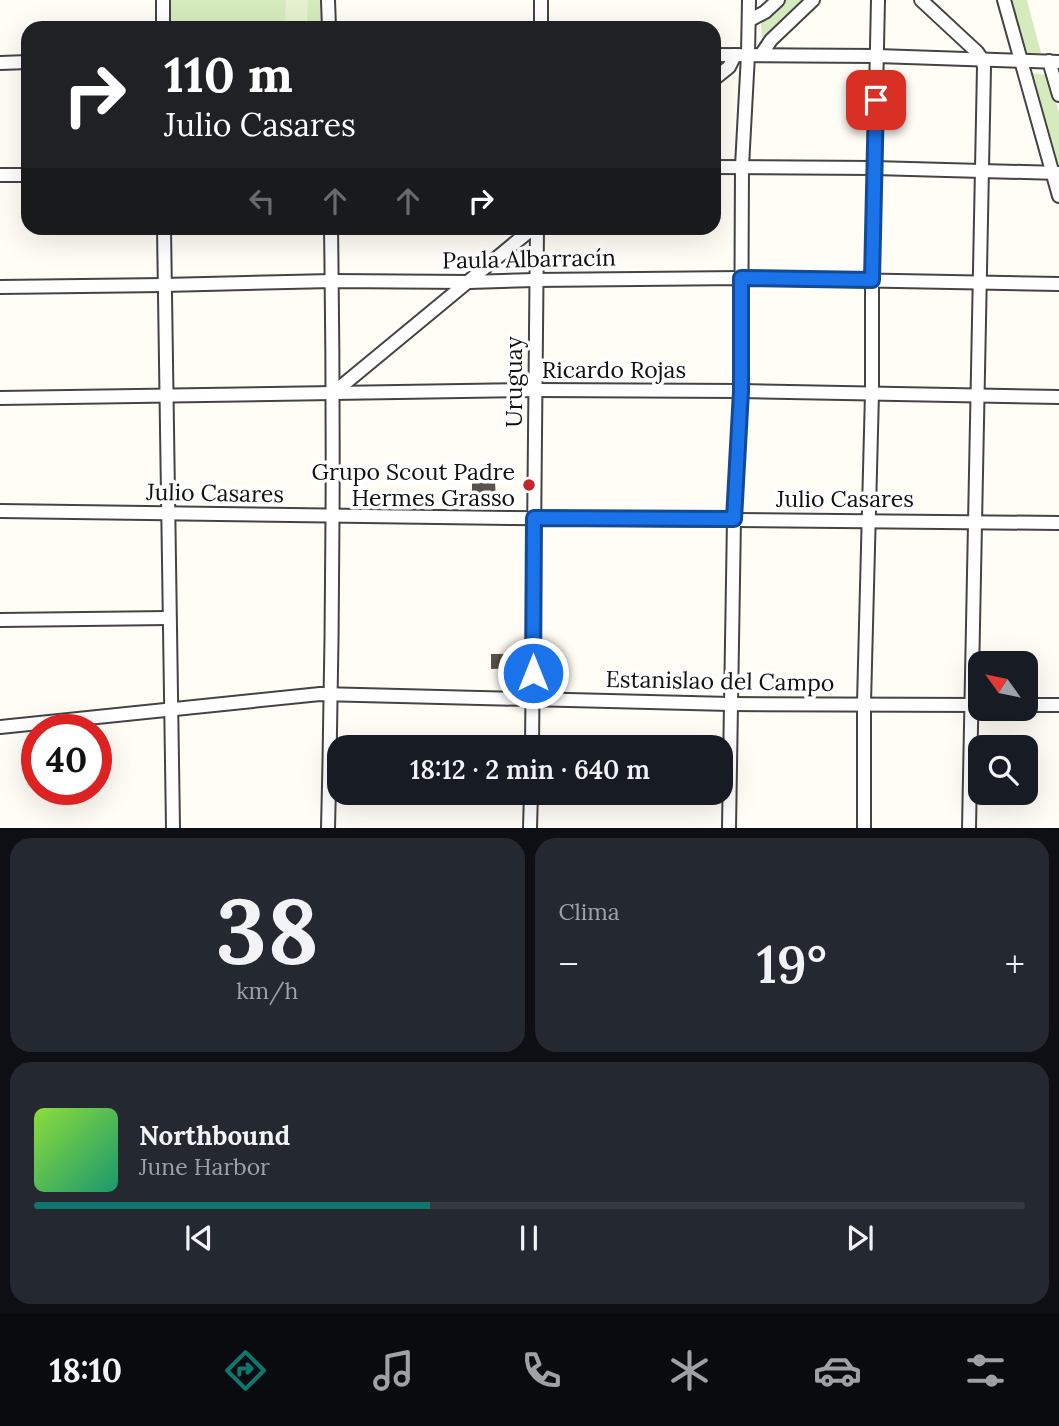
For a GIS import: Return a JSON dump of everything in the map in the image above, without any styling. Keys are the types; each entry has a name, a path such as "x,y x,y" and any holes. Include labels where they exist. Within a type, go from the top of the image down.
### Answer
{"street":[{"path":"163,0 163,21"},
{"path":"328,0 328,21"},
{"path":"541,0 541,21"},
{"path":"729,828 734,519 741,391 742,166 749,0"},
{"path":"750,20 765,12 778,0"},
{"path":"721,73 771,40 813,0"},
{"path":"864,828 878,0"},
{"path":"920,0 977,52 984,67 974,521 975,651"},
{"path":"1004,0 1055,173 1059,196"},
{"path":"721,55 877,55 1054,61 1059,95"},
{"path":"0,63 21,62"},
{"path":"721,167 1055,173"},
{"path":"0,175 21,175"},
{"path":"164,235 173,828"},
{"path":"328,828 333,515 331,235"},
{"path":"332,394 526,235"},
{"name":"Uruguay","path":"532,735 535,235"},
{"name":"Paula Albarracín","path":"0,287 741,278 1059,284"},
{"name":"Ricardo Rojas","path":"0,398 535,390 1059,397"},
{"name":"Julio Casares","path":"0,511 1059,523"},
{"path":"0,620 169,618"},
{"name":"Estanislao del Campo","path":"0,727 332,694 730,704 968,705"},
{"path":"1038,705 1059,705"},
{"path":"969,828 975,721"},
{"path":"530,828 531,805"}],"green space":[{"path":"163,0 328,0 329,21 163,21"},
{"path":"286,0 308,0 307,21 285,21"},
{"path":"786,0 807,0 775,31 762,37 761,24"},
{"path":"1010,0 1027,0 1041,53 1027,53"},
{"path":"1032,73 1048,75 1059,112 1059,167"}],"building":[{"path":"472,482 495,482 496,498 472,498"},
{"path":"491,654 514,654 513,668 491,669"}],"place":[{"name":"Grupo Scout Padre Hermes Grasso","path":"529,485"}],"route":[{"path":"533,673 534,518 734,519 741,391 741,278 872,280 876,100"}]}
